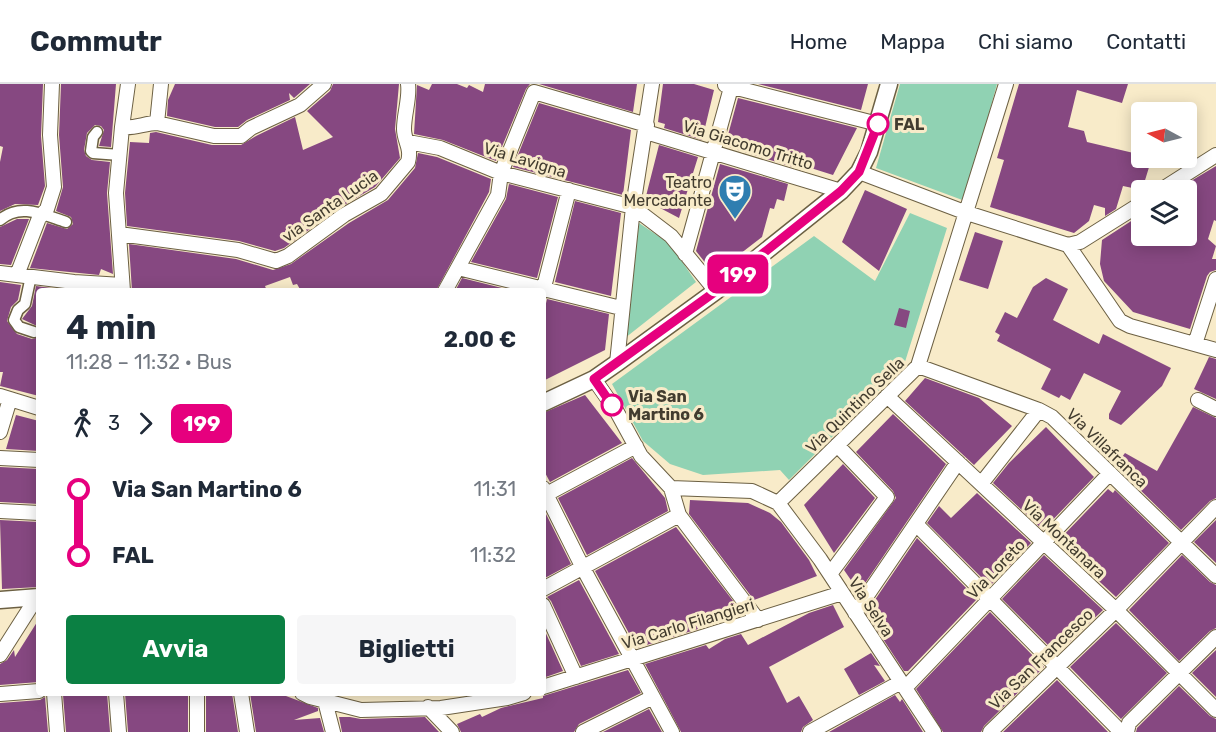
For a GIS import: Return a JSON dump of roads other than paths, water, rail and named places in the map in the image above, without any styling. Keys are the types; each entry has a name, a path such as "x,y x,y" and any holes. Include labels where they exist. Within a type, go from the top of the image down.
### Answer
{"street":[{"path":"34,332 19,327 14,320 18,310 25,304 24,276 39,218 47,209 54,187 50,135 52,84"},
{"path":"0,273 123,288 116,193 128,84"},
{"path":"157,123 161,84"},
{"path":"123,127 157,123 214,136 241,136 251,128 300,105 324,84"},
{"path":"617,363 633,207 652,84"},
{"path":"546,403 594,379 617,363 716,291 841,191 859,172 878,124 889,84"},
{"name":"Via Quintino Sella","path":"778,503 918,366 1006,84"},
{"path":"686,254 714,152 729,85 878,124"},
{"name":"via Santa Lucia","path":"119,234 238,250 276,261 288,256 344,215 381,194 408,162 410,156 404,132 408,87"},
{"name":"Via Giacomo Tritto","path":"501,173 534,92 714,152 841,191"},
{"path":"97,132 92,142 91,151 93,153 120,155"},
{"name":"Via Lavigna","path":"408,142 441,148 501,173 633,207 658,224 716,291"},
{"path":"1177,180 1216,155"},
{"path":"859,172 967,213 1068,245 1080,242 1131,210"},
{"path":"447,288 498,195 501,173"},
{"path":"544,288 569,190"},
{"path":"0,220 8,213 14,212 43,214 66,222"},
{"path":"1068,245 1120,321 1130,326 1216,350"},
{"path":"458,268 489,284 525,288"},
{"path":"1195,344 1216,279"},
{"path":"546,291 621,308"},
{"name":"Via Villafranca","path":"918,366 1039,410 1052,417 1216,576"},
{"path":"594,379 641,456 671,488 679,515 758,620"},
{"name":"Via Montanara","path":"888,396 1116,610 1216,710"},
{"path":"0,432 5,398 36,407"},
{"path":"1198,400 1216,409"},
{"path":"981,484 1039,410"},
{"path":"830,574 887,497 837,445"},
{"path":"546,492 636,446"},
{"path":"0,458 36,460"},
{"path":"855,613 958,462"},
{"name":"Via Loreto","path":"810,732 903,685 990,599 1110,473"},
{"path":"671,488 752,491 778,503"},
{"path":"546,497 672,732"},
{"name":"Via Selva","path":"778,503 830,574 934,732"},
{"name":"Via San Francesco","path":"990,732 1116,610 1216,507"},
{"path":"0,511 36,513"},
{"path":"546,587 679,515"},
{"path":"916,524 1121,732"},
{"name":"Via Carlo Filangieri","path":"546,686 842,593"},
{"path":"0,600 36,597"},
{"path":"0,655 36,600"},
{"path":"546,612 576,677"},
{"path":"1127,732 1129,723 1216,637"},
{"path":"0,694 36,691"},
{"path":"54,696 57,732"},
{"path":"116,696 119,732"},
{"path":"197,696 197,732"},
{"path":"241,696 247,732"},
{"path":"311,696 361,710 441,708 514,696"},
{"path":"584,732 653,697"},
{"path":"325,701 333,732"},
{"path":"428,707 452,732"}],"place":[{"name":"FAL","path":"878,124"},
{"name":"Teatro Mercadante","path":"735,220"},
{"name":"Via San Martino 6","path":"612,405"}]}
